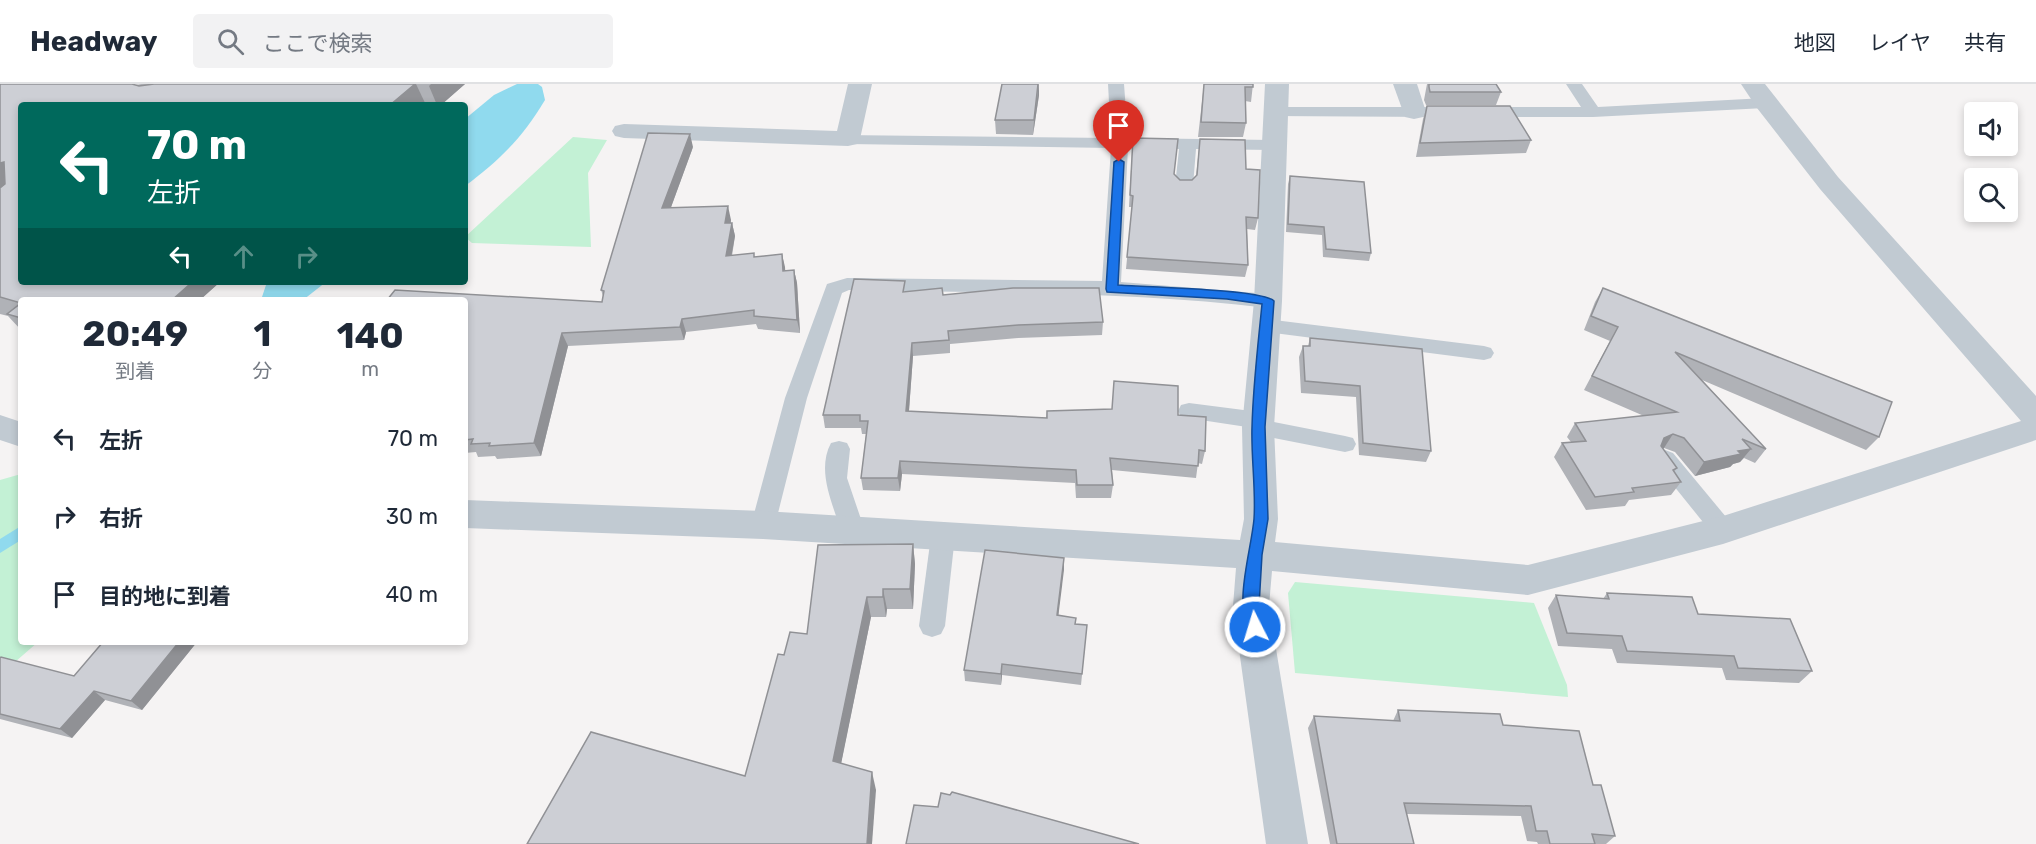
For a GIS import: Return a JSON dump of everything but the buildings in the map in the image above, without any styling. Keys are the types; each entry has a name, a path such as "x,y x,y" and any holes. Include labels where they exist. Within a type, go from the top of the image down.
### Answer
{"street":[{"path":"624,131 848,140 860,84"},
{"path":"1405,84 1414,112"},
{"path":"1759,93 1829,183 2036,417"},
{"path":"1277,98 1267,313 1258,424 1261,519 1255,555 1251,606 1287,844"},
{"path":"0,427 18,434"},
{"path":"468,514 763,525 1255,555 1528,580 1723,530 2036,428"}],"lane":[{"path":"1112,289 1120,141 1116,84"},
{"path":"1574,84 1593,112"},
{"path":"1277,98 1414,112 1593,112 1759,93"},
{"path":"848,140 1120,141 1274,145"},
{"path":"1184,186 1188,143"},
{"path":"763,525 796,398 834,289 847,284 1112,289 1227,295 1267,313 1484,353"},
{"path":"1189,411 1345,444"},
{"path":"839,449 836,478 853,531"},
{"path":"1665,459 1723,530"},
{"path":"932,626 943,536"}],"green space":[{"path":"573,137 607,140 588,173 591,247 472,243 468,240 468,234"},
{"path":"18,475 18,645 35,645 0,675 0,480"},
{"path":"1295,582 1534,603 1567,685 1568,697 1295,673 1288,593"}],"water":[{"path":"517,84 538,84 542,87 545,100 510,147 468,184 468,117 494,95"},
{"path":"266,285 322,285 307,297 262,297"}],"waterway":[{"path":"0,547 18,534"}],"route":[{"path":"1119,162 1112,289 1227,295 1268,301 1258,427 1261,519 1255,555 1251,606 1255,627"}]}
